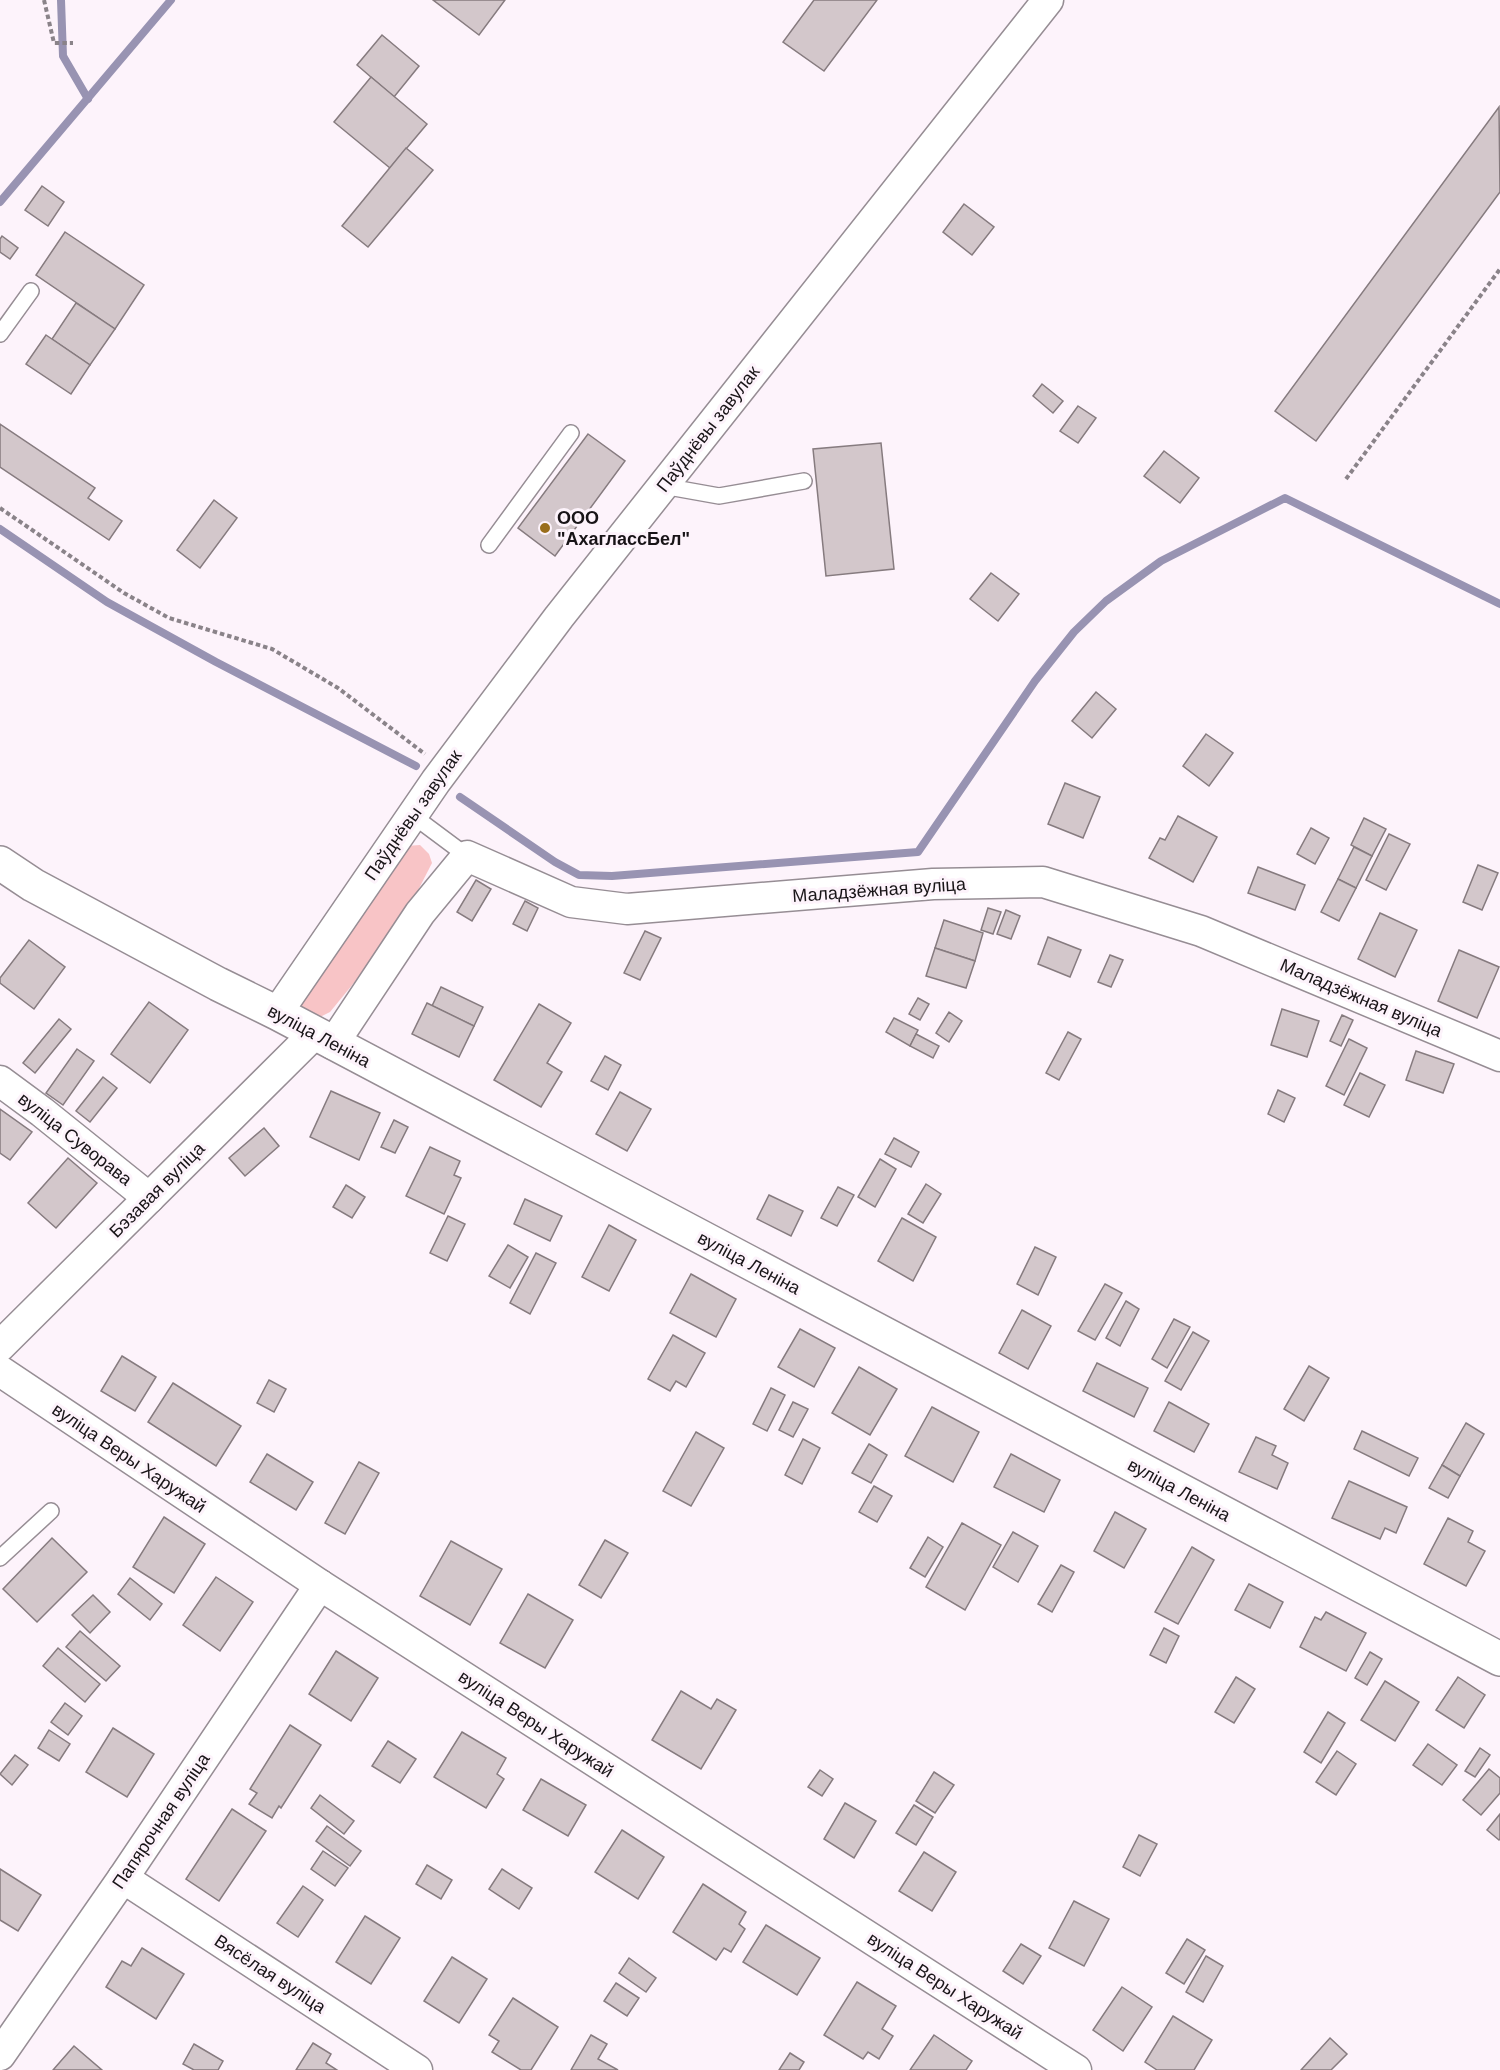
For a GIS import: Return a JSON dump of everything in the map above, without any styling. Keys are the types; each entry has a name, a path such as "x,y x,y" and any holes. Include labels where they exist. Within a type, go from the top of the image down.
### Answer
{"street":[{"name":"Паўднёвы завулак","path":"277,1013 444,769 559,617 1048,0"},
{"path":"324,1039 420,913 467,856"},
{"name":"Маладзёжная вуліца","path":"467,856 571,902 627,909 933,884 1043,882 1201,931 1500,1056"},
{"name":"вуліца Леніна","path":"0,863 52,896 1500,1659"},
{"name":"Бэзавая вуліца","path":"0,1346 149,1198 324,1039"},
{"name":"вуліца Суворава","path":"0,1081 149,1198"},
{"name":"вуліца Веры Харужай","path":"0,1371 320,1585 1076,2070"},
{"name":"Папярочная вуліца","path":"0,2055 123,1878 320,1585"},
{"name":"Вясёлая вуліца","path":"123,1878 417,2070"}],"lane":[{"path":"0,334 31,291"},
{"path":"489,545 571,433"},
{"path":"663,486 719,496 804,481"},
{"path":"412,815 467,856"},
{"path":"0,1558 51,1511"}],"path":[{"path":"44,0 54,44 73,43"},
{"path":"1346,479 1500,269"},
{"path":"0,508 124,593 169,618 272,649 329,682 389,725 444,769"}],"shaded area":[{"path":"420,845 429,854 432,863 389,940 330,1012 320,1017 304,1009 299,999 406,846"}],"building":[{"path":"433,0 505,0 479,35"},
{"path":"814,0 877,0 824,71 783,42"},
{"path":"382,35 419,66 394,97 357,65"},
{"path":"371,77 427,124 390,168 334,122"},
{"path":"1499,107 1500,192 1316,441 1275,411"},
{"path":"406,148 433,170 368,247 342,226"},
{"path":"42,186 64,202 48,226 25,210"},
{"path":"964,204 994,227 972,255 943,232"},
{"path":"65,232 144,285 115,329 36,275"},
{"path":"2,236 18,248 10,259 0,252"},
{"path":"76,303 115,329 90,365 52,339"},
{"path":"46,335 90,365 71,394 26,364"},
{"path":"1042,384 1063,401 1053,413 1033,396"},
{"path":"1078,406 1096,418 1078,443 1060,431"},
{"path":"0,424 95,488 88,498 122,521 109,540 0,467"},
{"path":"588,434 625,461 555,556 518,528"},
{"path":"881,443 894,569 826,576 813,449"},
{"path":"1164,451 1199,478 1180,503 1144,476"},
{"path":"214,500 237,518 200,568 177,550"},
{"path":"991,573 1019,594 998,621 970,599"},
{"path":"1096,692 1116,709 1092,738 1072,721"},
{"path":"1206,734 1233,753 1209,786 1183,766"},
{"path":"1065,783 1100,797 1083,838 1048,824"},
{"path":"1178,816 1217,837 1193,882 1149,858 1160,838 1165,840"},
{"path":"1364,818 1386,829 1372,856 1351,845"},
{"path":"1311,828 1329,838 1315,864 1297,854"},
{"path":"1389,834 1410,844 1386,890 1366,880"},
{"path":"1354,847 1372,856 1356,888 1338,879"},
{"path":"1478,865 1498,873 1482,910 1463,902"},
{"path":"1258,867 1305,885 1295,910 1248,893"},
{"path":"1338,879 1356,888 1339,921 1321,912"},
{"path":"476,880 491,889 472,921 457,912"},
{"path":"525,901 538,908 527,931 513,924"},
{"path":"988,908 1001,912 993,934 981,930"},
{"path":"1006,910 1020,916 1011,939 997,934"},
{"path":"1380,913 1417,930 1395,977 1358,959"},
{"path":"944,920 983,933 975,961 935,948"},
{"path":"645,931 661,938 640,980 624,973"},
{"path":"1048,937 1081,950 1070,977 1038,964"},
{"path":"29,940 65,967 34,1009 0,983 0,978"},
{"path":"935,948 975,961 966,988 926,976"},
{"path":"1459,950 1499,967 1477,1018 1438,1001"},
{"path":"1110,955 1123,960 1111,987 1098,982"},
{"path":"441,987 483,1007 474,1026 432,1006"},
{"path":"918,998 929,1004 920,1020 909,1014"},
{"path":"149,1002 188,1030 150,1083 111,1054"},
{"path":"427,1003 474,1026 459,1057 412,1034"},
{"path":"539,1004 571,1023 547,1063 562,1072 541,1107 494,1080"},
{"path":"1282,1009 1319,1021 1307,1057 1271,1045"},
{"path":"949,1012 962,1021 949,1042 936,1033"},
{"path":"1342,1015 1353,1020 1341,1046 1330,1041"},
{"path":"894,1018 918,1030 910,1046 886,1032"},
{"path":"59,1019 71,1029 35,1073 23,1063"},
{"path":"1068,1032 1081,1039 1059,1080 1046,1073"},
{"path":"916,1034 939,1046 933,1058 910,1046"},
{"path":"1349,1039 1367,1048 1344,1095 1326,1086"},
{"path":"77,1049 94,1061 63,1105 46,1093"},
{"path":"1416,1051 1454,1064 1443,1093 1406,1080"},
{"path":"605,1056 621,1065 608,1090 591,1081"},
{"path":"1360,1073 1385,1085 1369,1117 1344,1105"},
{"path":"103,1077 117,1088 90,1122 76,1111"},
{"path":"1278,1090 1295,1098 1284,1122 1268,1114"},
{"path":"331,1091 380,1113 359,1160 310,1137"},
{"path":"620,1092 651,1109 627,1151 596,1134"},
{"path":"0,1109 32,1132 10,1160 0,1153"},
{"path":"394,1120 408,1127 395,1153 381,1147"},
{"path":"264,1128 279,1146 245,1176 229,1158"},
{"path":"894,1138 919,1152 911,1167 885,1154"},
{"path":"430,1147 460,1161 454,1175 461,1178 444,1214 406,1196"},
{"path":"68,1158 97,1183 56,1228 28,1203"},
{"path":"880,1159 896,1169 875,1207 858,1197"},
{"path":"926,1184 941,1194 923,1223 908,1214"},
{"path":"346,1185 365,1197 352,1218 333,1207"},
{"path":"838,1187 854,1195 837,1226 821,1218"},
{"path":"769,1195 803,1211 791,1236 757,1219"},
{"path":"525,1199 562,1216 550,1241 514,1224"},
{"path":"448,1216 465,1224 447,1261 430,1253"},
{"path":"902,1218 936,1237 913,1281 878,1261"},
{"path":"609,1225 636,1240 609,1291 582,1277"},
{"path":"508,1245 528,1257 510,1288 489,1276"},
{"path":"1035,1247 1056,1257 1038,1295 1017,1284"},
{"path":"536,1253 556,1263 530,1314 510,1303"},
{"path":"691,1274 736,1299 716,1337 670,1313"},
{"path":"1105,1284 1122,1293 1095,1340 1078,1331"},
{"path":"1126,1301 1139,1309 1120,1346 1106,1338"},
{"path":"1022,1310 1051,1326 1028,1369 999,1353"},
{"path":"1174,1319 1190,1327 1167,1368 1152,1359"},
{"path":"800,1329 835,1348 814,1387 778,1367"},
{"path":"1193,1332 1209,1341 1181,1390 1165,1381"},
{"path":"673,1335 705,1353 686,1387 676,1381 670,1391 648,1379"},
{"path":"122,1356 156,1377 135,1411 101,1391"},
{"path":"1097,1363 1148,1388 1134,1417 1083,1391"},
{"path":"1309,1366 1329,1378 1304,1421 1284,1409"},
{"path":"859,1367 897,1389 870,1435 832,1413"},
{"path":"269,1380 286,1389 274,1412 257,1403"},
{"path":"173,1383 241,1426 216,1466 148,1422"},
{"path":"771,1388 785,1395 767,1431 753,1424"},
{"path":"793,1402 808,1409 793,1437 779,1430"},
{"path":"1169,1402 1209,1424 1194,1452 1154,1431"},
{"path":"932,1407 979,1432 953,1482 905,1456"},
{"path":"1466,1423 1484,1434 1460,1476 1442,1465"},
{"path":"1362,1431 1418,1458 1409,1476 1354,1449"},
{"path":"696,1432 724,1448 691,1506 663,1491"},
{"path":"1256,1437 1276,1446 1272,1455 1288,1463 1277,1489 1239,1472"},
{"path":"803,1439 820,1448 802,1484 785,1475"},
{"path":"869,1444 887,1455 871,1483 852,1473"},
{"path":"267,1454 313,1482 296,1510 250,1482"},
{"path":"1011,1454 1060,1480 1044,1512 994,1487"},
{"path":"359,1462 379,1473 345,1534 325,1523"},
{"path":"1442,1465 1460,1476 1448,1498 1429,1488"},
{"path":"1349,1481 1407,1507 1396,1533 1385,1528 1380,1539 1332,1518"},
{"path":"874,1486 892,1496 877,1522 859,1512"},
{"path":"1115,1512 1146,1529 1124,1568 1094,1551"},
{"path":"164,1517 205,1544 174,1593 133,1567"},
{"path":"1448,1518 1473,1531 1468,1542 1485,1551 1466,1586 1424,1564"},
{"path":"962,1523 1001,1545 965,1610 926,1587"},
{"path":"1013,1532 1038,1546 1018,1582 993,1567"},
{"path":"928,1537 943,1547 925,1577 910,1568"},
{"path":"52,1538 87,1572 37,1622 3,1589"},
{"path":"605,1540 628,1553 601,1598 579,1585"},
{"path":"451,1541 502,1569 470,1625 420,1596"},
{"path":"1192,1547 1214,1560 1178,1624 1155,1612"},
{"path":"1061,1565 1074,1572 1052,1612 1038,1604"},
{"path":"216,1577 253,1602 220,1651 183,1625"},
{"path":"130,1578 162,1604 150,1620 118,1594"},
{"path":"1249,1584 1283,1602 1270,1628 1235,1610"},
{"path":"528,1594 573,1620 545,1668 500,1643"},
{"path":"93,1595 110,1612 90,1633 72,1615"},
{"path":"1326,1612 1366,1633 1346,1671 1300,1647 1315,1617 1321,1620"},
{"path":"1164,1628 1179,1636 1166,1663 1150,1655"},
{"path":"80,1631 120,1666 106,1681 66,1647"},
{"path":"58,1648 100,1684 85,1702 43,1666"},
{"path":"336,1651 378,1678 351,1721 309,1694"},
{"path":"1370,1652 1382,1659 1367,1685 1355,1678"},
{"path":"1236,1677 1255,1689 1234,1723 1215,1712"},
{"path":"1458,1677 1485,1695 1464,1728 1436,1710"},
{"path":"1385,1681 1419,1702 1395,1741 1361,1720"},
{"path":"681,1691 711,1709 717,1699 736,1710 701,1769 652,1740"},
{"path":"65,1703 82,1716 68,1735 51,1722"},
{"path":"1328,1712 1345,1723 1321,1763 1304,1752"},
{"path":"290,1725 321,1745 281,1808 279,1806 272,1818 249,1804 257,1793 250,1789"},
{"path":"113,1728 154,1754 127,1797 86,1772"},
{"path":"49,1730 70,1744 59,1761 38,1748"},
{"path":"462,1732 506,1758 497,1774 504,1779 486,1808 434,1777"},
{"path":"388,1741 416,1759 400,1783 372,1766"},
{"path":"1428,1744 1457,1765 1442,1785 1413,1765"},
{"path":"1480,1748 1490,1755 1475,1777 1465,1771"},
{"path":"1337,1751 1356,1764 1336,1795 1316,1782"},
{"path":"15,1755 28,1765 12,1785 0,1774"},
{"path":"1489,1769 1500,1778 1500,1793 1481,1815 1463,1800"},
{"path":"820,1770 833,1779 822,1796 808,1787"},
{"path":"934,1772 954,1785 935,1813 916,1801"},
{"path":"541,1779 586,1805 568,1836 523,1810"},
{"path":"320,1795 354,1821 344,1834 311,1808"},
{"path":"845,1803 876,1821 854,1858 824,1839"},
{"path":"914,1805 933,1817 916,1845 896,1833"},
{"path":"232,1809 266,1831 219,1901 186,1879"},
{"path":"1500,1814 1500,1839 1499,1840 1487,1830"},
{"path":"327,1826 361,1851 350,1866 316,1841"},
{"path":"622,1830 664,1857 638,1899 595,1872"},
{"path":"1139,1835 1157,1844 1140,1876 1123,1867"},
{"path":"323,1851 348,1868 335,1886 311,1869"},
{"path":"924,1852 956,1872 932,1911 899,1891"},
{"path":"427,1865 452,1880 441,1899 416,1884"},
{"path":"0,1869 41,1895 18,1931 0,1920"},
{"path":"502,1869 532,1888 519,1909 489,1889"},
{"path":"703,1884 746,1912 739,1924 745,1929 731,1952 724,1948 716,1960 673,1932"},
{"path":"303,1886 323,1900 298,1937 277,1923"},
{"path":"1074,1901 1109,1919 1084,1966 1049,1948"},
{"path":"365,1916 400,1938 371,1984 336,1962"},
{"path":"766,1925 820,1958 797,1995 743,1962"},
{"path":"1187,1939 1205,1950 1184,1984 1166,1973"},
{"path":"1021,1944 1041,1956 1023,1984 1003,1971"},
{"path":"142,1948 184,1974 156,2019 106,1987 122,1961 131,1966"},
{"path":"1206,1956 1223,1966 1203,2002 1186,1992"},
{"path":"452,1957 487,1979 459,2023 424,2001"},
{"path":"629,1958 656,1978 646,1992 619,1973"},
{"path":"857,1982 896,2006 882,2029 893,2036 879,2059 868,2052 863,2059 824,2035"},
{"path":"616,1983 639,1998 627,2016 604,2001"},
{"path":"1122,1987 1152,2007 1123,2051 1093,2030"},
{"path":"513,1998 558,2027 531,2070 521,2070 492,2052 499,2041 489,2035"},
{"path":"1173,2016 1212,2040 1194,2070 1157,2070 1145,2062"},
{"path":"591,2035 607,2044 598,2059 618,2070 571,2070"},
{"path":"934,2035 972,2061 966,2070 910,2070"},
{"path":"1330,2038 1347,2054 1331,2070 1301,2070"},
{"path":"313,2043 331,2054 326,2063 337,2070 296,2070"},
{"path":"194,2044 223,2061 218,2070 194,2070 183,2064"},
{"path":"74,2046 102,2070 53,2070"},
{"path":"790,2053 804,2062 799,2070 779,2070"}],"waterway":[{"path":"61,0 63,56 88,99"},
{"path":"0,202 171,0"},
{"path":"460,797 555,862 579,875 612,876 918,852 1035,681 1074,632 1106,601 1161,561 1285,498 1500,604"},
{"path":"0,529 107,602 216,662 416,766"}],"place":[{"name":"ООО \"АхаглассБел\"","path":"545,528"}]}
